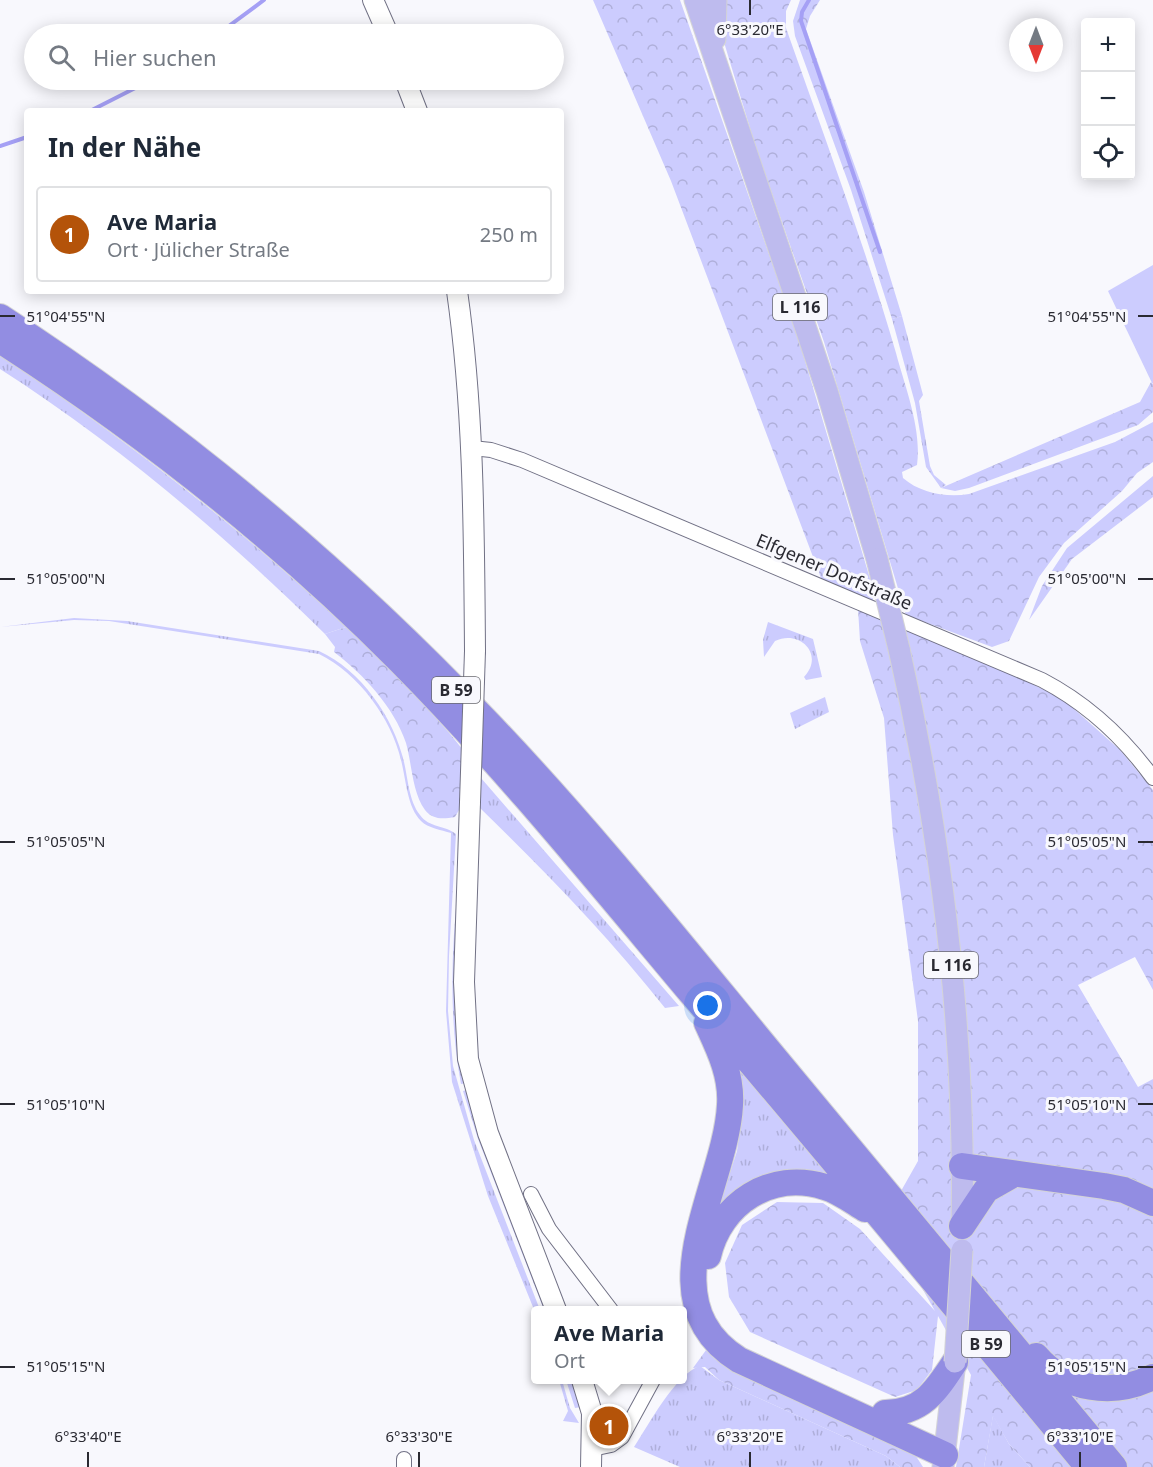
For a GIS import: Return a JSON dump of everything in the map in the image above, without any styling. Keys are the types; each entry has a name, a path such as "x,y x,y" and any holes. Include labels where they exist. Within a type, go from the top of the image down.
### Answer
{"highway":[{"name":"B 59","path":"0,317 131,406 200,459 308,549 419,652 510,746 599,847 1114,1467"},
{"name":"B 59","path":"0,340 156,450 254,527 348,610 481,746 755,1065 1088,1467"},
{"path":"694,995 726,1066 730,1103 724,1150 694,1253 693,1286 703,1320 720,1345 739,1360 945,1453"},
{"path":"962,1159 1014,1174 1124,1190 1153,1203"},
{"path":"962,1159 1124,1176 1153,1186"},
{"path":"962,1238 982,1194 1014,1174"},
{"path":"884,1221 825,1187 799,1182 772,1185 751,1194 724,1217 710,1249 706,1279 714,1312 740,1344 885,1413 945,1453"},
{"path":"973,1297 1002,1318 1049,1370 1074,1382 1114,1388 1137,1384 1153,1377"},
{"path":"885,1413 901,1412 925,1402 955,1362"}],"main road":[{"name":"L 116","path":"695,0 827,391 877,559 923,762 942,888 957,1035 962,1159 962,1238 955,1362 945,1453"},
{"path":"716,0 716,58"}],"street":[{"path":"373,0 384,24"},
{"path":"409,90 416,108"},
{"path":"457,294 472,448 474,651 464,982 468,1059 486,1127 554,1306"},
{"name":"Elfgener Dorfstraße","path":"472,448 491,450 522,460 1042,680 1063,692 1107,726 1137,756 1153,778"},
{"path":"531,1194 549,1229 606,1306"},
{"path":"583,1384 592,1413 592,1454 622,1437 651,1384"}],"green space":[{"path":"593,0 680,0 797,334 871,582 869,582 874,604 1064,700 1120,750 1153,790 1153,990 1135,957 1078,985 1138,1087 1153,1079 1153,1467 1030,1467 1009,1444 993,1416 984,1467 956,1467 971,1375 938,1316 932,1370 917,1390 895,1397 750,1332 729,1297 725,1263 742,1225 777,1202 823,1203 860,1229 935,1311 884,1221 918,1161 918,1021 893,835 884,718 860,641 858,609 824,586 671,181"},
{"path":"719,0 791,0 786,11 786,28 871,271 912,408 917,437 917,465 902,472 903,478 917,487 934,493 969,494 1115,442 1153,422 1153,462 1137,473 1122,491 1064,543 1039,577 1009,641 992,647 906,615 824,342 756,148 720,29"},
{"path":"800,0 820,0 810,16 806,29 864,192 902,316 892,319 851,190 795,36 793,21"},
{"path":"1153,265 1153,383 1152,383 1108,291"},
{"path":"902,316 923,395 919,401 930,466 934,475 946,485 941,488 926,467 915,403 892,319"},
{"path":"0,354 135,450 264,553 346,627 325,634 249,562 169,493 86,428 0,369"},
{"path":"1151,382 1153,384 1153,412 1138,425 969,488 955,491 941,488 1140,402"},
{"path":"1153,476 1153,497 1072,559 1029,620 1042,586 1067,548"},
{"path":"74,618 127,621 319,651 349,670 362,683 384,713 399,745 416,809 428,822 456,834 448,1011 453,1066 474,1140 538,1306 533,1306 488,1196 452,1082 446,1011 451,833 427,825 416,815 390,729 360,685 334,663 319,654 109,621 74,620 0,627"},
{"path":"768,622 813,639 822,677 806,680 804,677 810,669 811,653 801,641 793,638 775,641 764,657 763,640"},
{"path":"346,627 407,686 463,750 459,810 455,817 438,818 431,816 425,810 417,795 406,743 394,717 386,704 356,670 334,652 335,647 325,634"},
{"path":"825,697 829,712 795,729 790,713"},
{"path":"481,778 679,1006 665,1008 576,905 480,808"},
{"path":"458,888 467,1083 461,1084 454,1036 452,986"},
{"path":"736,1066 833,1180 717,1212 737,1151 743,1104"},
{"path":"469,1089 549,1306 542,1306 478,1139 463,1091"},
{"path":"709,1346 912,1450 923,1467 900,1467 886,1456 719,1380 705,1367 693,1368"},
{"path":"700,1366 719,1380 886,1456 900,1467 680,1467 634,1447 672,1389 677,1384 687,1384 687,1375"},
{"path":"560,1384 563,1384 570,1408 579,1423 563,1421 568,1411"},
{"path":"567,1384 576,1384 582,1407 575,1408"},
{"path":"993,1415 1009,1444 1030,1467 984,1467"}],"waterway":[{"path":"232,24 264,0"},
{"path":"809,0 802,12 801,21 880,252"},
{"path":"96,108 131,90"},
{"path":"0,146 24,138"}],"place":[{"name":"Ave Maria","path":"609,1426"}]}
